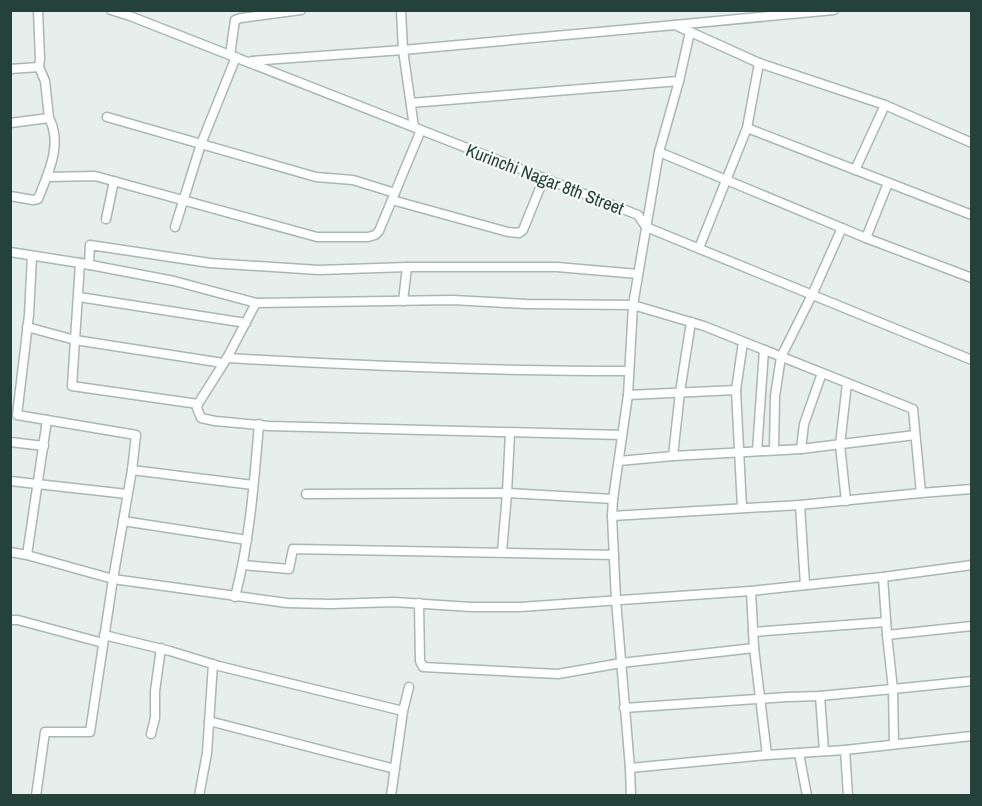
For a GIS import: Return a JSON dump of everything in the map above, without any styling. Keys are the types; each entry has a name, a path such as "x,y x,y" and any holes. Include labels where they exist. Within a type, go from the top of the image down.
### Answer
{"street":[{"path":"10,196 38,199 53,157 55,143 49,118 45,81 39,67 38,10"},
{"name":"Kurinchi Nagar 8th Street","path":"111,10 130,15 638,215 646,227 972,360"},
{"path":"176,227 201,144 233,56 235,20 301,10"},
{"path":"47,177 94,176 317,237 375,235 394,197 417,128 403,51 400,10"},
{"path":"248,62 403,51 834,10"},
{"path":"675,25 759,63 885,105 972,143"},
{"path":"630,795 612,516 627,395 633,305 659,152 690,32"},
{"path":"699,248 747,128 759,63"},
{"path":"10,69 39,67"},
{"path":"411,103 679,81"},
{"path":"855,170 885,105"},
{"path":"107,117 316,177 353,180 394,197 508,232 519,233 523,230 544,178"},
{"path":"10,123 49,118"},
{"path":"747,128 972,215"},
{"path":"659,152 866,238 972,278"},
{"path":"106,219 114,182"},
{"path":"866,238 888,183"},
{"path":"774,450 776,396 781,357 842,228"},
{"path":"198,404 72,386 79,297 84,264 90,245 210,263 319,270 406,267 557,267 638,274"},
{"path":"10,252 174,281 256,303 453,300 526,304 633,305 691,322 913,409 921,494"},
{"path":"32,256 17,415 136,435 90,732 45,732 36,795"},
{"path":"403,302 406,267"},
{"path":"79,297 246,323"},
{"path":"256,303 225,361 198,404 198,414 201,418 227,423 302,427 622,435"},
{"path":"673,456 691,322"},
{"path":"27,327 75,340 225,361 411,368 629,371"},
{"path":"742,508 736,390 743,342"},
{"path":"757,451 764,350"},
{"path":"801,449 804,424 822,373"},
{"path":"846,501 840,445 847,383"},
{"path":"627,395 736,390"},
{"path":"27,555 47,420"},
{"path":"235,597 247,540 259,424"},
{"path":"502,552 510,433"},
{"path":"619,461 801,449 915,435"},
{"path":"10,442 44,446"},
{"path":"132,470 254,485"},
{"path":"10,481 128,494"},
{"path":"612,516 800,505 972,489"},
{"path":"306,494 507,493 614,499"},
{"path":"800,505 805,585"},
{"path":"123,521 247,540"},
{"path":"243,565 288,569 293,549 614,555"},
{"path":"10,552 113,579 235,597 287,603 394,602 471,607 520,607 751,591 972,565"},
{"path":"883,577 893,690 894,744"},
{"path":"751,591 754,648 767,755"},
{"path":"419,603 420,661 423,667 558,674 621,663 754,648"},
{"path":"10,620 161,648 213,664 403,711"},
{"path":"753,632 886,622"},
{"path":"887,636 972,626"},
{"path":"151,734 155,718 155,691 161,648"},
{"path":"199,795 207,753 213,664"},
{"path":"624,708 820,696 972,681"},
{"path":"391,795 403,711 409,687"},
{"path":"820,696 824,751"},
{"path":"209,721 395,769"},
{"path":"630,768 845,750 972,736"},
{"path":"845,750 848,795"},
{"path":"799,753 807,795"}]}
